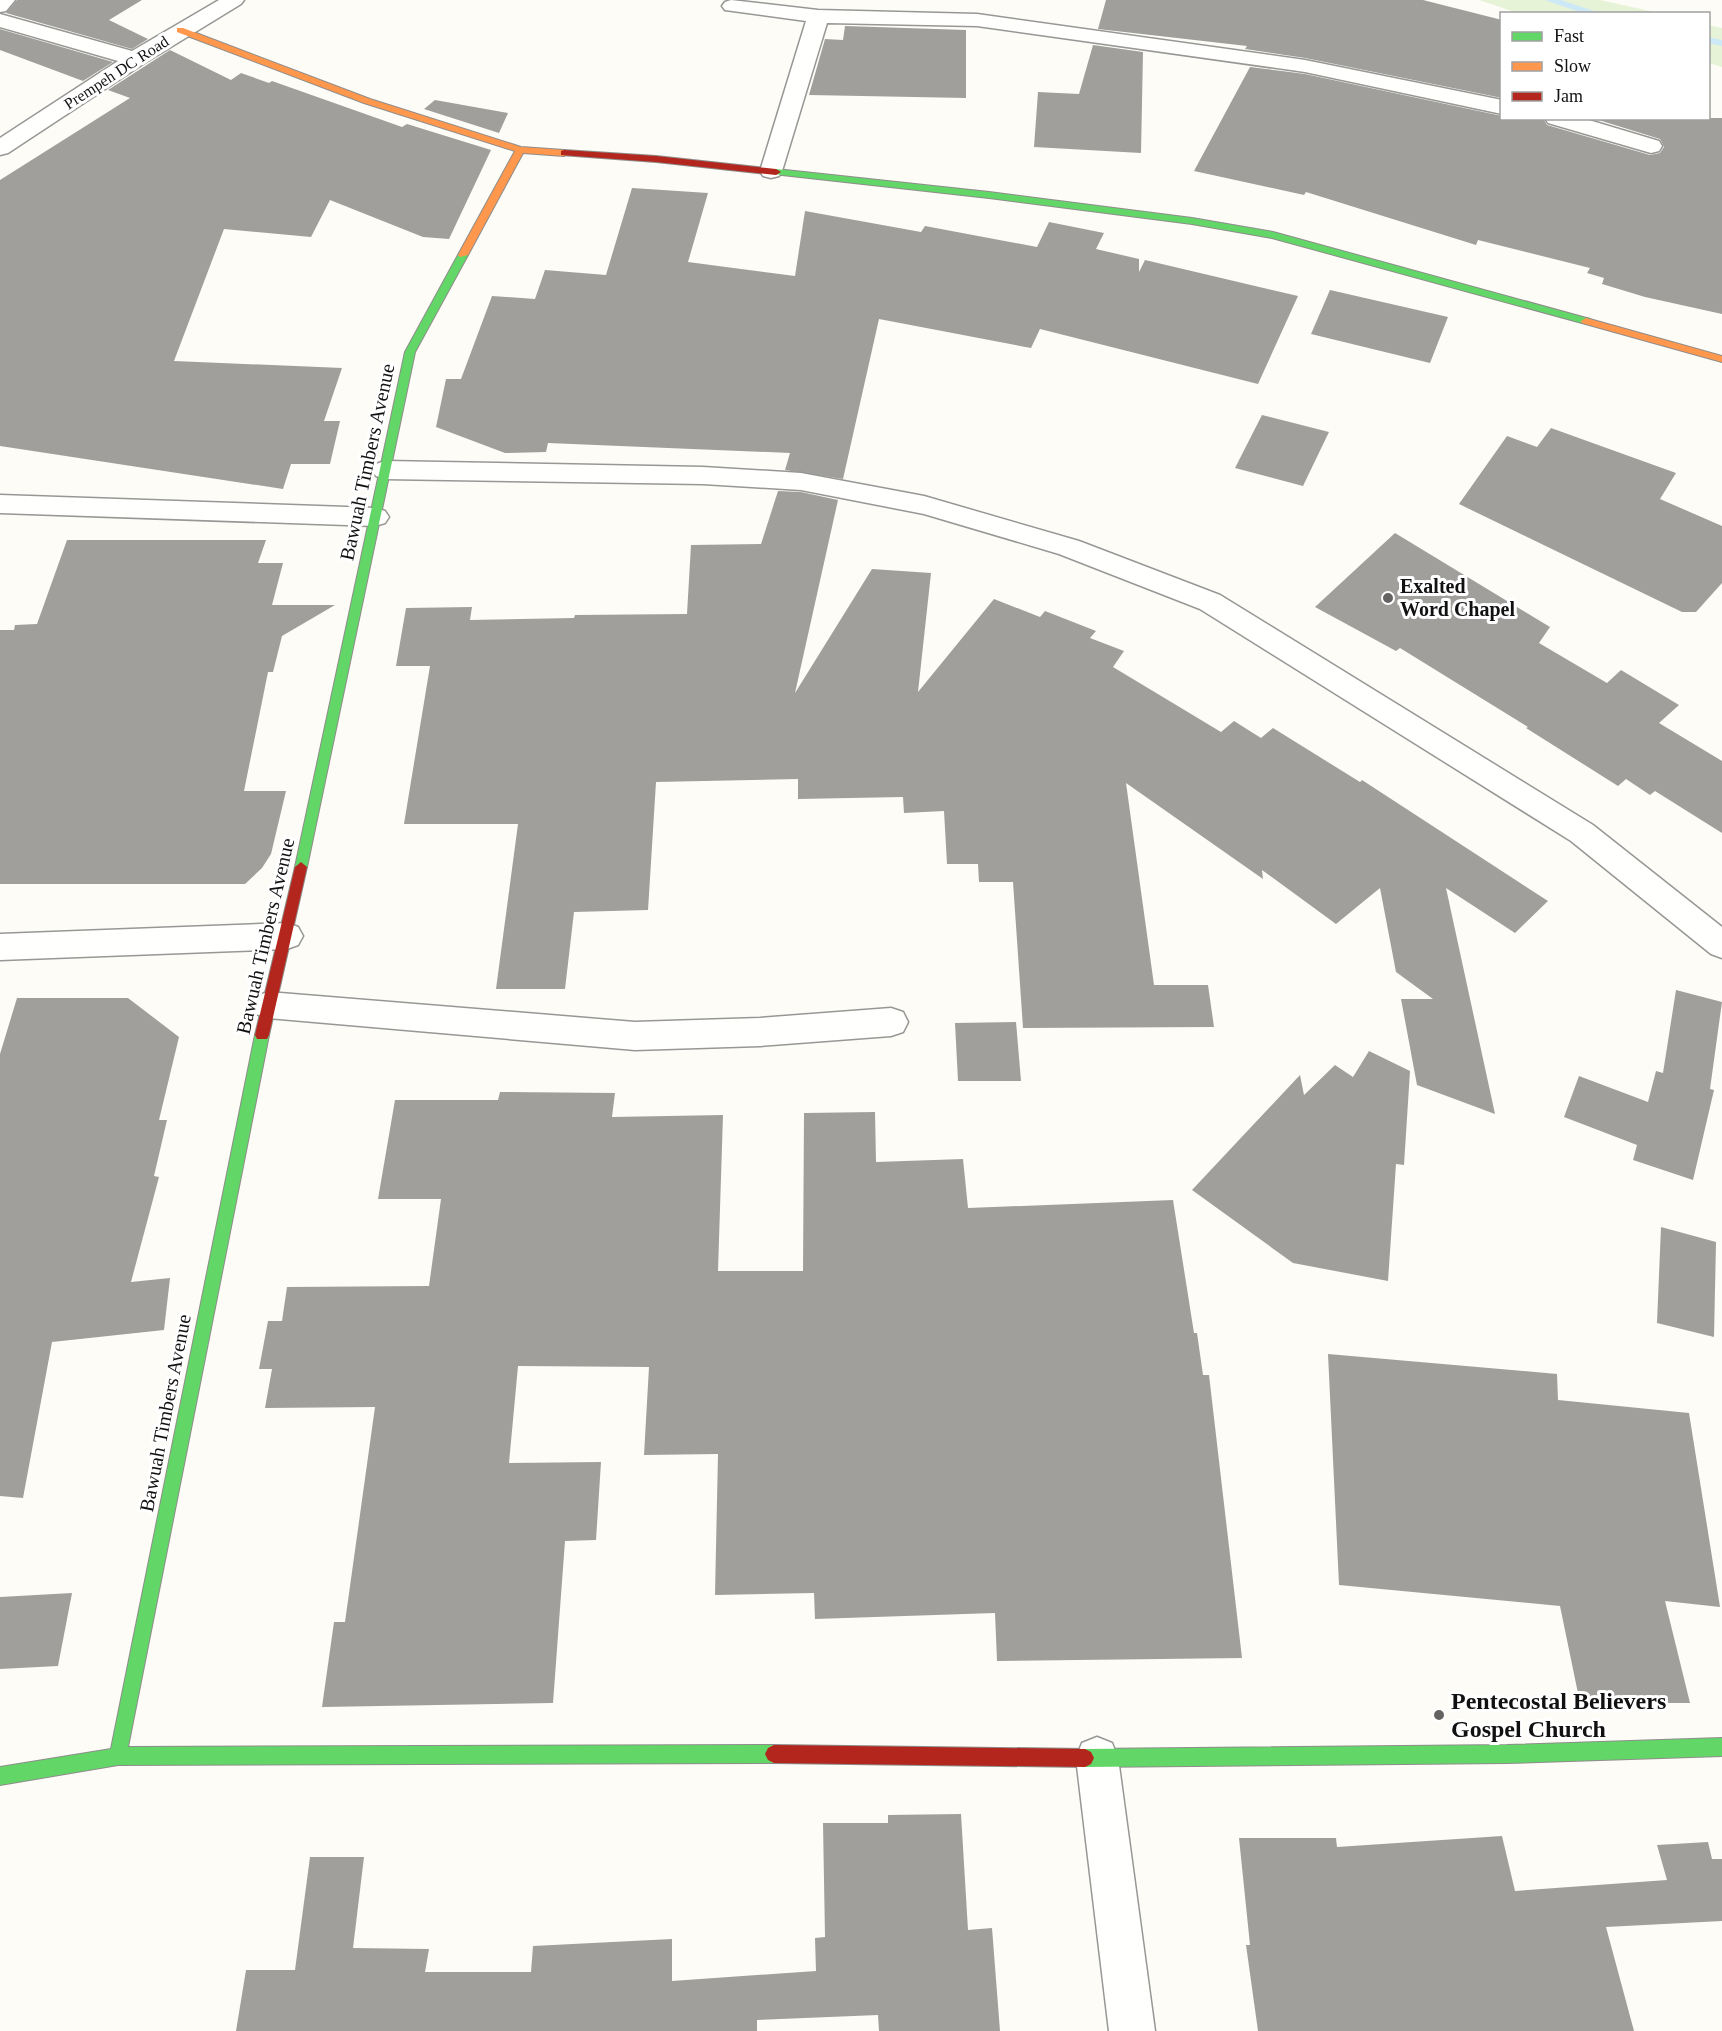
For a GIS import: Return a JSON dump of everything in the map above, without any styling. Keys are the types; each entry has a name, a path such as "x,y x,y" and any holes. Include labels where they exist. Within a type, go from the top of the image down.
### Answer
{"street":[{"name":"Prempeh DC Road","path":"0,148 135,58 234,0"},
{"path":"732,6 818,16 977,20 1305,66 1500,107"},
{"path":"771,171 818,16"},
{"path":"0,20 135,58"},
{"path":"180,30 367,101 520,150 656,159 989,195 1192,221 1274,235 1722,359"},
{"path":"1563,120 1651,146"},
{"name":"Bawuah Timbers Avenue","path":"118,1756 213,1268 410,352 520,150"},
{"path":"385,470 742,476 824,485 936,507 1158,580 1210,602 1582,833 1722,945"},
{"path":"0,504 375,517"},
{"path":"0,947 286,936"},
{"path":"268,1005 634,1036 760,1032 891,1022"},
{"path":"0,1776 118,1756 644,1753 1097,1758 1507,1754 1722,1747"},
{"path":"1097,1758 1132,2031"}],"lane":[{"path":"0,7 6,0"}],"green space":[{"path":"1479,0 1600,0 1654,12 1515,12"},
{"path":"1710,25 1722,28 1722,67 1710,63"}],"building":[{"path":"17,0 142,0 109,20 148,39 132,49 6,13"},
{"path":"1106,0 1423,0 1500,19 1500,98 1305,58 1245,49 1247,46 1098,29"},
{"path":"845,26 966,30 966,98 809,95 825,39 843,40"},
{"path":"0,29 113,62 83,81 0,50"},
{"path":"1093,45 1143,52 1141,153 1034,147 1038,92 1079,94"},
{"path":"170,50 231,80 241,73 269,83 272,81 402,127 407,124 491,150 449,239 423,237 330,200 311,237 224,229 174,361 342,368 324,421 340,421 330,464 291,464 283,489 0,446 0,180 130,98 108,90"},
{"path":"1250,67 1305,74 1500,116 1500,120 1544,120 1547,125 1650,155 1660,153 1664,147 1660,139 1598,120 1710,120 1710,118 1722,118 1722,314 1645,297 1602,284 1604,278 1587,273 1590,268 1478,240 1476,245 1306,192 1304,195 1194,171"},
{"path":"435,100 508,113 499,133 424,109"},
{"path":"632,188 708,193 688,262 795,276 805,211 921,232 925,226 1037,247 1049,222 1104,233 1096,249 1139,259 1139,272 1145,260 1298,296 1258,384 1040,329 1031,348 879,319 843,479 785,470 790,453 548,443 546,452 505,453 436,427 446,379 461,379 492,296 535,299 545,270 606,275"},
{"path":"1330,290 1448,317 1430,363 1311,334"},
{"path":"1262,415 1329,432 1303,486 1235,468"},
{"path":"1551,428 1676,473 1660,499 1722,526 1722,583 1696,612 1682,612 1459,504 1507,436 1537,447"},
{"path":"778,491 801,492 838,500 795,693 872,569 931,573 918,692 994,599 1040,617 1045,611 1096,631 1090,638 1124,651 1113,667 1221,732 1234,721 1261,738 1273,728 1360,782 1362,780 1548,901 1515,933 1446,888 1495,1114 1417,1085 1401,999 1433,999 1396,972 1380,888 1336,924 1262,870 1263,879 1126,783 1154,985 1208,985 1214,1027 1023,1028 1013,882 979,882 978,864 947,864 944,811 904,813 903,797 798,799 798,779 656,782 648,910 574,912 565,989 496,989 518,824 404,824 430,666 396,666 406,608 472,607 470,620 574,618 575,615 687,614 691,545 761,544"},
{"path":"1395,533 1550,627 1539,643 1607,683 1621,670 1679,705 1659,723 1722,761 1722,833 1655,791 1650,795 1626,779 1618,786 1400,648 1396,651 1315,607"},
{"path":"67,540 266,540 258,563 283,563 272,605 335,605 282,636 273,672 268,672 244,791 286,791 271,854 262,868 245,884 0,884 0,630 14,630 15,625 37,624"},
{"path":"1676,990 1722,1002 1710,1089 1714,1090 1693,1180 1633,1160 1637,1145 1564,1117 1579,1076 1648,1102 1656,1071 1663,1073"},
{"path":"17,998 128,998 179,1037 159,1120 167,1120 154,1176 159,1177 131,1282 170,1278 164,1330 52,1342 23,1498 0,1496 0,1054"},
{"path":"1016,1022 1021,1081 958,1081 955,1023"},
{"path":"1369,1051 1410,1071 1404,1165 1396,1164 1388,1281 1293,1263 1192,1190 1300,1075 1304,1095 1335,1065 1353,1077"},
{"path":"500,1092 615,1093 612,1117 723,1115 718,1271 803,1271 804,1113 875,1112 876,1162 963,1159 968,1208 1173,1200 1194,1333 1197,1333 1203,1375 1209,1375 1242,1658 997,1661 995,1613 815,1619 814,1593 715,1595 718,1454 644,1455 649,1367 518,1366 509,1463 601,1462 596,1540 565,1541 553,1703 322,1707 334,1622 345,1622 375,1407 265,1408 272,1369 259,1369 268,1321 282,1321 287,1287 429,1286 441,1199 378,1199 395,1100 498,1100"},
{"path":"1661,1227 1716,1242 1714,1337 1657,1323"},
{"path":"1328,1354 1557,1374 1558,1400 1689,1413 1720,1607 1665,1601 1690,1703 1580,1703 1560,1606 1339,1585"},
{"path":"72,1593 58,1666 0,1669 0,1597"},
{"path":"961,1814 968,1930 992,1928 1000,2031 879,2031 878,2015 757,2020 757,2031 236,2031 246,1970 295,1970 310,1857 364,1857 353,1948 429,1949 425,1972 531,1972 533,1946 672,1939 672,1981 816,1971 815,1938 825,1937 823,1823 888,1823 888,1815"},
{"path":"1502,1836 1515,1891 1667,1880 1657,1845 1708,1842 1712,1859 1722,1859 1722,1921 1606,1927 1634,2031 1258,2031 1246,1945 1250,1945 1239,1838 1336,1838 1337,1847"}],"waterway":[{"path":"1550,0 1591,12"},
{"path":"1710,40 1722,43"}],"traffic: fast":[{"path":"776,172 989,195 1192,221 1273,235 1586,321"},
{"path":"301,867 410,352 463,255"},
{"path":"118,1756 262,1035"},
{"path":"1085,1758 1507,1754 1722,1747"},
{"path":"0,1776 118,1756 774,1754"}],"traffic: slow":[{"path":"180,30 367,101 520,150 564,153"},
{"path":"463,255 520,150"},
{"path":"1586,321 1722,359"}],"traffic: jam":[{"path":"564,153 656,159 776,172"},
{"path":"262,1035 301,867"},
{"path":"774,1754 1085,1758"}],"place":[{"name":"Exalted Word Chapel","path":"1388,598"},
{"name":"Pentecostal Believers Gospel Church","path":"1439,1715"}]}
